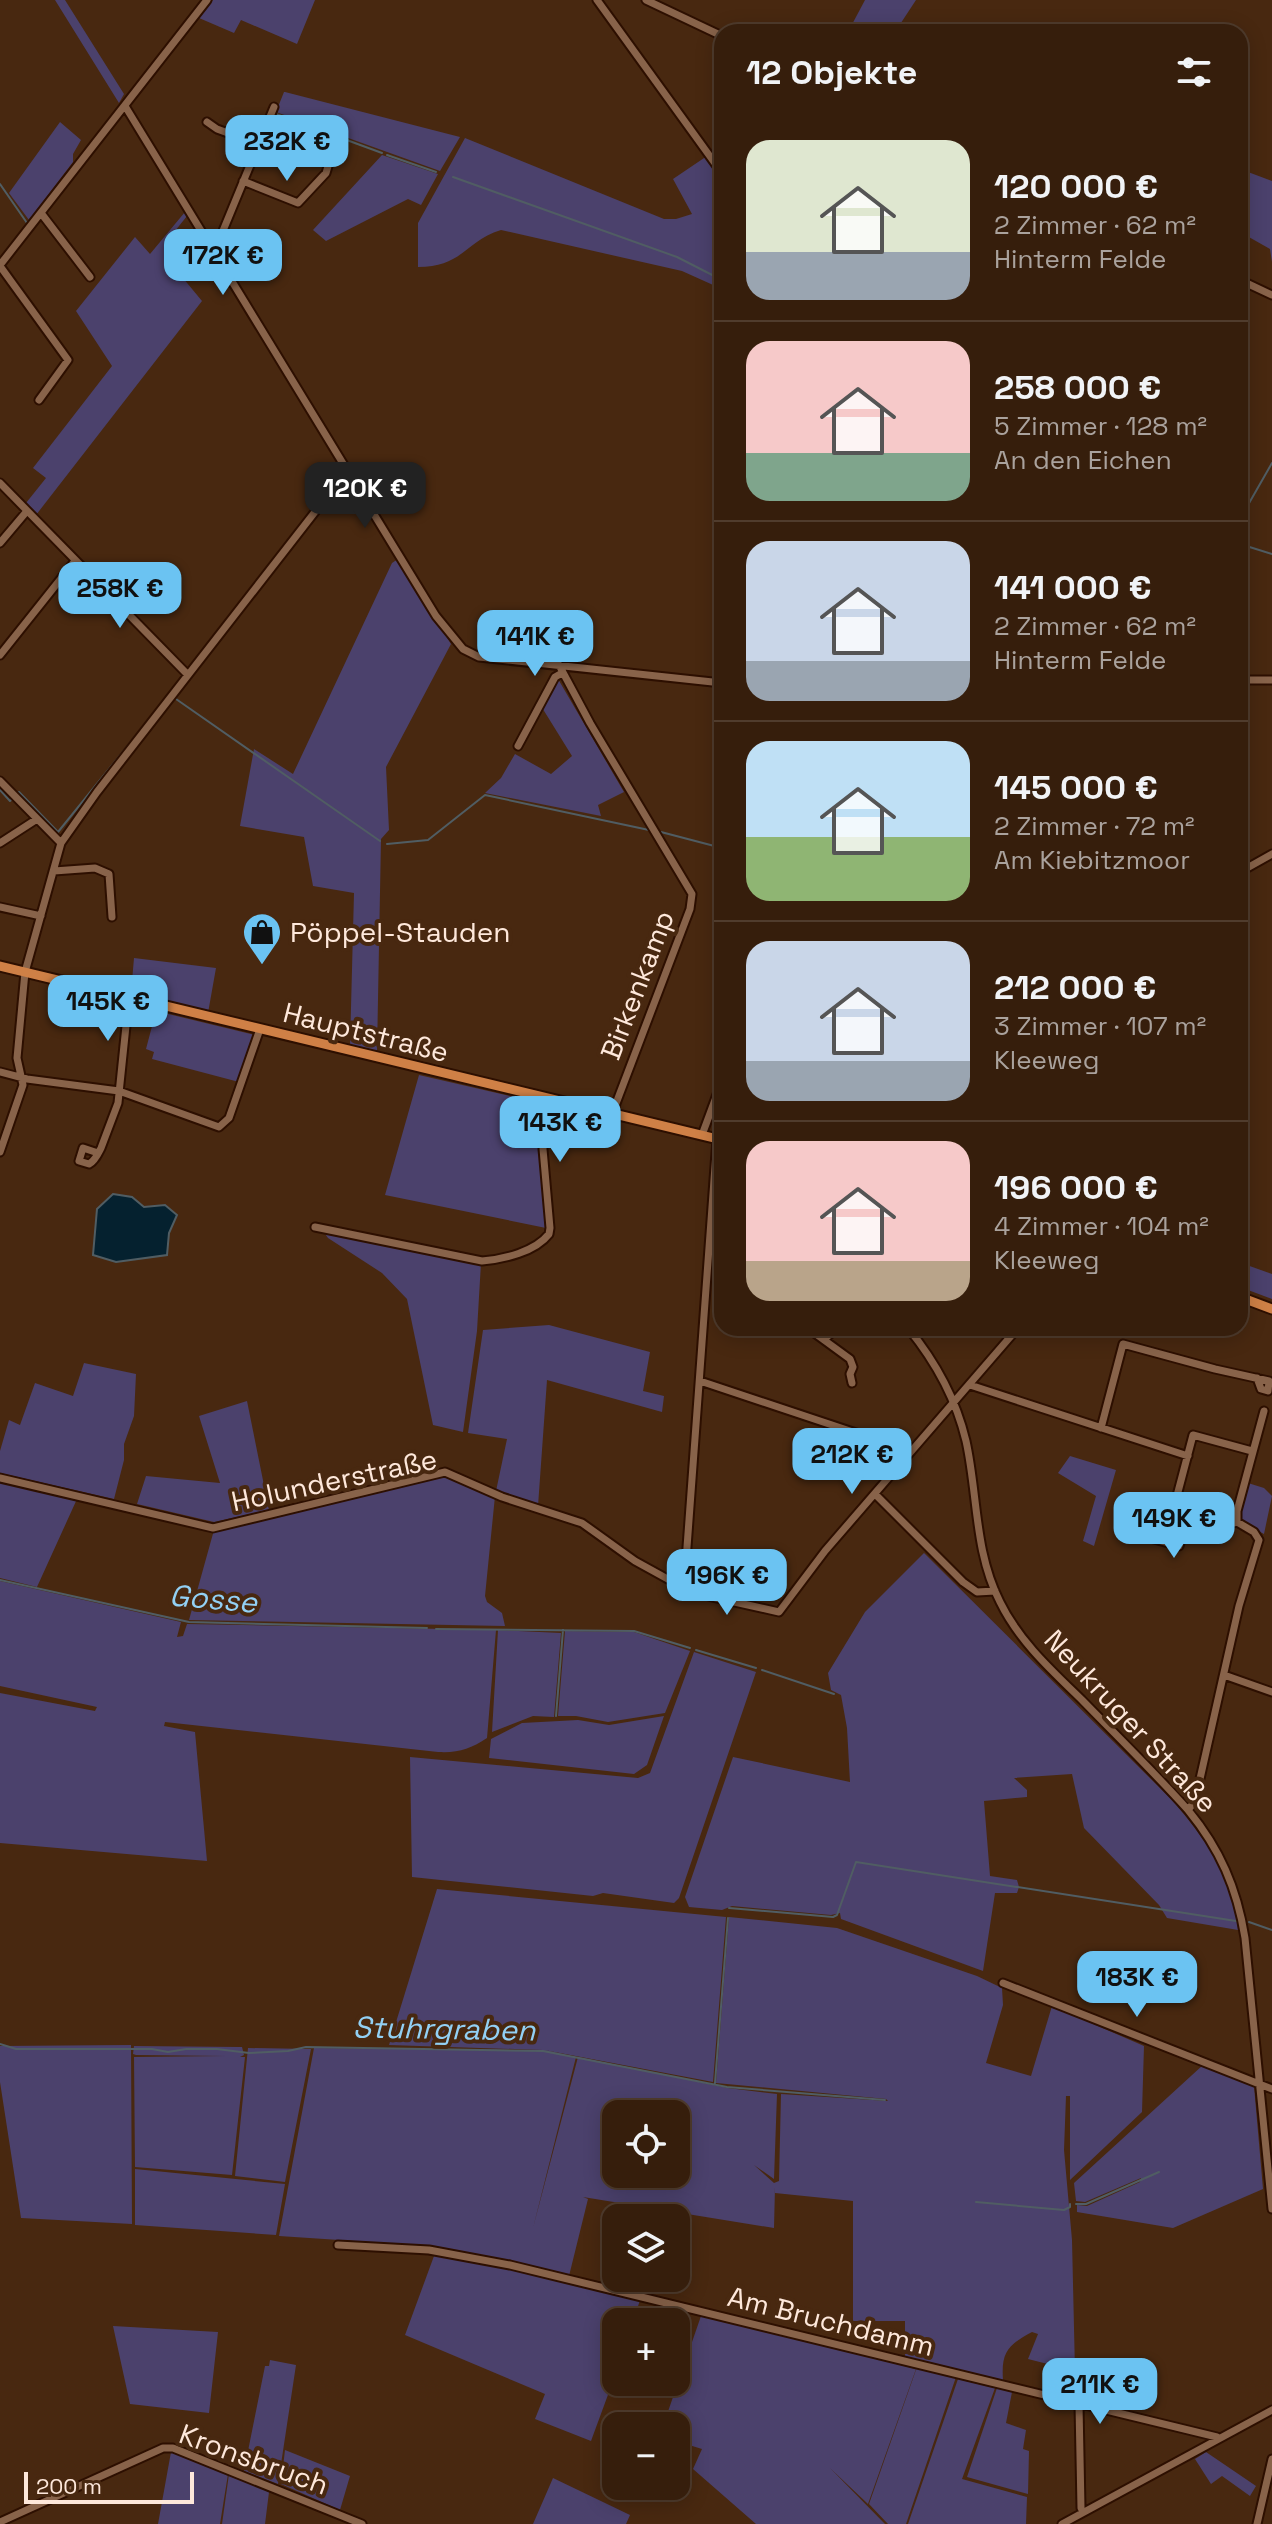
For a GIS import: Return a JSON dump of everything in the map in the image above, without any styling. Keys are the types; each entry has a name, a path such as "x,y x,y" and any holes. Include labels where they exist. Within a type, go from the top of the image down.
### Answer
{"main road":[{"name":"Hauptstraße","path":"0,966 714,1138"},
{"path":"1248,1300 1272,1309"}],"street":[{"path":"39,400 68,360 0,266 207,0"},
{"path":"597,0 714,162"},
{"path":"646,0 714,32"},
{"path":"125,106 436,616 463,649 479,657 561,669 714,682"},
{"path":"210,246 220,238 274,107"},
{"path":"207,122 217,129 258,144"},
{"path":"243,181 298,203 326,173 329,163"},
{"path":"41,213 90,277"},
{"path":"1248,284 1272,295"},
{"path":"0,1152 23,1085 17,1058 25,972 61,843 339,481 349,473"},
{"path":"0,483 188,675"},
{"path":"0,543 27,511"},
{"path":"0,655 75,561"},
{"path":"518,746 561,669"},
{"name":"Birkenkamp","path":"561,669 692,894 690,909 612,1114"},
{"path":"1248,680 1272,680"},
{"path":"0,781 61,843"},
{"path":"0,843 37,819"},
{"path":"1248,868 1272,854"},
{"path":"54,871 95,868 109,874 112,917"},
{"path":"0,907 41,916"},
{"path":"98,1153 118,1103 129,997"},
{"path":"0,1072 119,1091 219,1127 229,1118 260,1029"},
{"path":"315,1227 482,1261 504,1259 537,1244 549,1234 550,1228 543,1149 546,1099"},
{"path":"702,1135 714,1103"},
{"path":"684,1588 714,1212"},
{"path":"820,1336 852,1363 852,1383"},
{"path":"825,1339 828,1336"},
{"name":"Neukruger Straße","path":"914,1336 937,1370 954,1403 965,1440 984,1560 1009,1618 1042,1661 1188,1810 1207,1833 1227,1868 1245,1938 1272,2209"},
{"path":"995,1591 977,1592 963,1582 875,1494 1011,1336"},
{"path":"1101,1428 1123,1344 1257,1378"},
{"path":"700,1381 910,1451"},
{"path":"970,1385 1188,1456"},
{"path":"1237,1522 1237,1511 1264,1411"},
{"path":"1188,1810 1195,1801 1247,1576 1259,1540 1254,1532 1237,1522 1226,1525 1174,1507 1193,1435 1252,1451"},
{"name":"Holunderstraße","path":"0,1478 213,1528 445,1472 502,1497 582,1523 635,1561 684,1588 779,1612 825,1551 875,1494"},
{"path":"1122,1530 1179,1546 1189,1514"},
{"path":"1224,1675 1272,1692"},
{"path":"1003,1983 1272,2089"},
{"name":"Am Bruchdamm","path":"338,2245 429,2250 510,2265 1217,2437"},
{"path":"1079,2405 1083,2512"},
{"path":"1062,2524 1217,2437 1272,2410"},
{"name":"Kronsbruch","path":"0,2522 163,2448 173,2448 362,2524"},
{"path":"1257,2524 1272,2459"}],"shaded area":[{"path":"55,0 65,0 124,94 119,103"},
{"path":"213,0 315,0 297,44 241,20 234,33 199,18"},
{"path":"865,0 916,0 900,24 852,24"},
{"path":"284,92 460,137 440,171 276,112"},
{"path":"60,122 81,140 73,154 73,162 29,220 9,193"},
{"path":"465,138 664,219 692,214 673,179 707,156 714,166 714,285 682,271 501,230 479,240 445,263 418,267 418,223"},
{"path":"382,155 438,174 421,205 408,199 326,241 313,230"},
{"path":"1248,172 1272,181 1272,262 1270,249 1248,237"},
{"path":"185,212 187,216 167,241 178,259 173,266 202,301 36,515 26,503 46,478 33,468 112,366 76,311 135,237 150,254"},
{"path":"398,559 451,644 386,767 389,830 381,839 377,1053 350,1046 354,893 313,886 304,837 240,826 254,749 293,774 392,563"},
{"path":"558,679 624,792 598,805 601,816 485,793 501,778 515,754 551,774 572,756 541,706"},
{"path":"134,958 216,968 208,1013 131,993"},
{"path":"156,1011 255,1035 239,1082 152,1059 154,1052 146,1049"},
{"path":"419,1075 540,1103 546,1228 385,1195"},
{"path":"323,1231 481,1263 477,1331 463,1432 433,1425 407,1299 382,1273 328,1238"},
{"path":"1248,1265 1272,1274 1272,1299 1248,1290"},
{"path":"549,1325 650,1352 643,1391 664,1396 662,1412 547,1380 538,1506 496,1491 507,1439 468,1433 483,1330"},
{"path":"84,1363 136,1374 134,1416 124,1444 124,1460 114,1499 0,1473 0,1451 9,1420 20,1425 35,1383 73,1396"},
{"path":"247,1401 269,1510 214,1522 137,1504 146,1476 220,1483 199,1416"},
{"path":"1070,1456 1116,1470 1094,1546 1083,1541 1096,1496 1058,1473"},
{"path":"445,1475 495,1496 485,1596 487,1602 502,1613 505,1626 189,1620 214,1530"},
{"path":"0,1481 77,1499 37,1587 0,1578"},
{"path":"1248,1483 1264,1488 1272,1496 1264,1534 1242,1522 1239,1515"},
{"path":"924,1553 1173,1801 1217,1861 1232,1894 1238,1930 1167,1918 1159,1905 1084,1828 1072,1774 1014,1778 1027,1790 1027,1797 984,1801 990,1876 1017,1880 1019,1887 1017,1893 995,1893 983,1971 841,1919 840,1913 831,1915 732,1906 722,1910 689,1907 685,1897 733,1757 850,1782 847,1728 841,1695 831,1690 828,1673 865,1612"},
{"path":"0,1581 181,1622 177,1637 183,1636 187,1624 496,1630 487,1738 464,1750 438,1752 165,1722 164,1726 195,1732 207,1861 0,1843 0,1693 95,1711 97,1707 0,1686"},
{"path":"498,1630 561,1633 554,1717 533,1716 492,1732"},
{"path":"565,1631 634,1632 690,1651 665,1713 608,1722 558,1716"},
{"path":"694,1652 756,1672 679,1898 674,1903 603,1893 593,1896 412,1877 410,1757 638,1778 650,1773"},
{"path":"664,1716 647,1765 634,1774 489,1758 491,1739 522,1723 578,1720 609,1725"},
{"path":"437,1889 726,1917 713,2082 544,2050 576,2057 533,2228 578,2057 728,2088 777,2094 774,2179 754,2165 774,2183 779,2181 781,2094 888,2101 716,2083 729,1917 837,1928 977,1976 1002,1988 1003,2005 986,2063 1031,2076 1052,2006 1144,2046 1142,2112 1070,2180 1070,2096 1066,2096 1064,2150 1072,2240 1075,2371 1028,2359 1038,2334 1032,2332 1008,2350 1003,2363 1003,2380 905,2358 905,2321 853,2321 853,2201 775,2193 775,2187 774,2228 690,2214 690,2204 626,2204 583,2197 588,2199 569,2276 430,2246 279,2236 314,2048 543,2050 389,2045"},
{"path":"131,2045 132,2224 21,2218 0,2082 0,2046"},
{"path":"134,2046 242,2047 244,2055 240,2057 245,2057 232,2175 135,2167 134,2057 225,2056 136,2055 133,2054"},
{"path":"248,2048 311,2049 285,2182 235,2176"},
{"path":"1203,2065 1254,2086 1263,2189 1173,2228 1077,2212 1077,2205 1087,2206 1140,2182 1141,2178 1085,2202 1076,2201 1074,2183"},
{"path":"135,2169 285,2184 276,2235 135,2225"},
{"path":"439,2253 523,2270 640,2300 637,2308 602,2308 602,2396 608,2396 591,2441 535,2419 545,2394 405,2335 434,2256"},
{"path":"701,2316 916,2369 868,2504 830,2468 885,2524 756,2524 693,2469 702,2449 690,2445 690,2412 668,2412 673,2396 690,2396 690,2348"},
{"path":"113,2326 218,2332 209,2413 130,2404"},
{"path":"270,2360 296,2365 278,2484 244,2471 265,2366 269,2366"},
{"path":"917,2367 956,2377 906,2524 888,2524 869,2504"},
{"path":"958,2379 995,2388 962,2479 1027,2497 1026,2524 908,2524"},
{"path":"997,2388 1012,2392 1006,2423 1026,2430 1023,2449 1029,2451 1028,2494 967,2477"},
{"path":"285,2450 350,2476 340,2510 281,2484"},
{"path":"171,2452 228,2474 220,2524 158,2524"},
{"path":"1206,2452 1256,2486 1250,2496 1222,2476 1211,2484 1195,2459"},
{"path":"229,2474 269,2492 265,2524 222,2524"},
{"path":"553,2478 630,2515 626,2524 533,2524"}],"water":[{"path":"113,1194 132,1197 144,1207 165,1205 177,1215 169,1233 167,1255 116,1262 93,1255 97,1209"}],"waterway":[{"path":"276,114 382,153"},
{"path":"387,155 436,172"},
{"path":"453,177 677,257 714,276"},
{"path":"0,184 27,223"},
{"path":"1248,505 1272,463"},
{"path":"1248,546 1272,554"},
{"path":"176,699 380,841"},
{"path":"19,792 58,832 151,717"},
{"path":"0,790 10,801 12,799"},
{"path":"387,844 428,840 485,795 649,830"},
{"path":"661,832 714,846"},
{"name":"Gosse","path":"0,1580 189,1622 427,1628"},
{"name":"Gosse","path":"436,1629 634,1631 690,1648"},
{"path":"556,1716 563,1630"},
{"name":"Gosse","path":"696,1650 756,1668"},
{"name":"Gosse","path":"762,1670 834,1694"},
{"path":"729,1908 833,1917 837,1915 856,1862 1236,1921"},
{"path":"715,2083 728,1918"},
{"path":"1249,1922 1272,1930"},
{"name":"Stuhrgraben","path":"0,2044 16,2049 152,2049 168,2052 217,2049 249,2053 306,2047 543,2051 727,2087 885,2100"},
{"path":"1076,2204 1086,2204 1159,2172"},
{"path":"976,2202 1064,2210 1070,2204"}],"place":[{"name":"Pöppel-Stauden","path":"262,966"}]}
